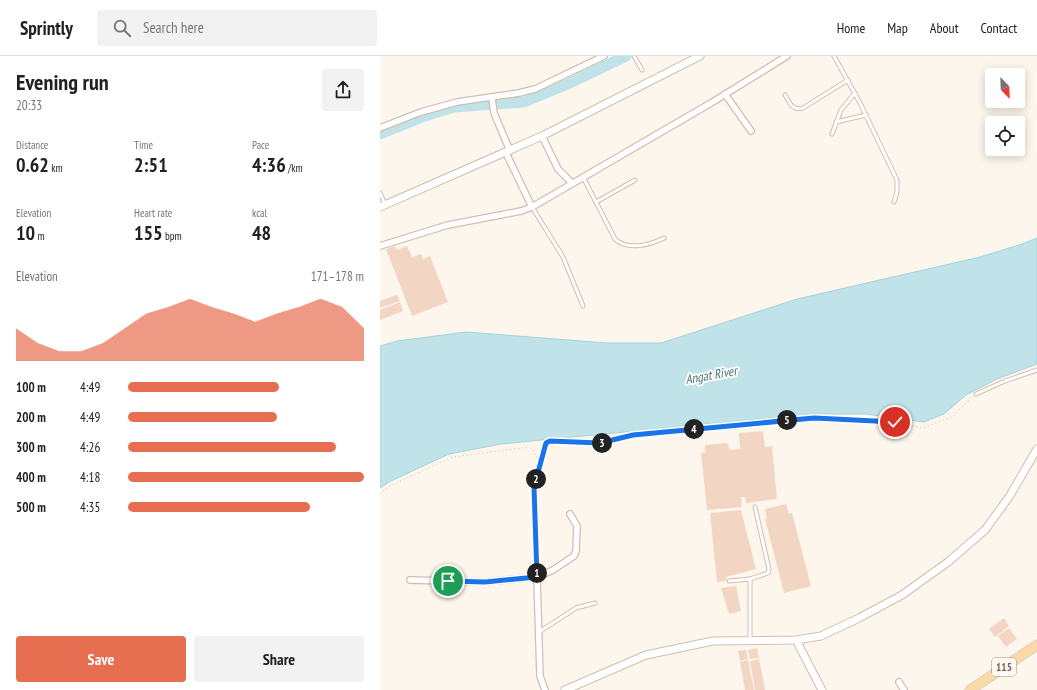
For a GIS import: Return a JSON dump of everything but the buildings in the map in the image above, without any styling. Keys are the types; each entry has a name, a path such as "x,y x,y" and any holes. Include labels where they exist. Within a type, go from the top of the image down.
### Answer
{"main road":[{"name":"115","path":"970,690 1037,645"}],"street":[{"path":"380,128 421,112 457,102 492,100 535,89 604,56"},
{"path":"383,206 542,136 700,56"},
{"path":"380,246 448,225 521,211 532,207 787,56"},
{"path":"725,94 750,131"},
{"path":"492,100 494,113 508,152 532,207"},
{"path":"542,136 558,169 572,183"},
{"path":"566,690 576,687 646,655 713,641 796,640 821,636 859,618 902,595 948,562 985,530 1009,497 1037,450"},
{"path":"410,580 485,582 537,577 553,570 574,556 576,551 577,526 570,514"},
{"path":"537,577 540,676 545,690"},
{"path":"796,640 822,690"},
{"path":"899,682 904,690"}],"lane":[{"path":"634,56 642,70"},
{"path":"834,56 855,93 897,180 897,192 894,202"},
{"path":"785,95 792,108 796,110 803,108 848,80"},
{"path":"832,134 840,110 855,93"},
{"path":"836,122 866,115"},
{"path":"583,177 619,243 626,245 647,245 664,238"},
{"path":"596,202 635,180"},
{"path":"380,193 383,206"},
{"path":"532,207 563,257 583,306"},
{"path":"976,394 1004,381 1037,370"},
{"path":"729,581 750,579 768,573 769,569 755,507"},
{"path":"750,579 750,640"},
{"path":"539,632 576,608 595,603"}],"path":[{"path":"537,577 534,487 538,468 545,454 546,443 550,441 600,443 633,435 814,418 895,422 922,428 952,417 976,394"},
{"path":"380,494 388,487 452,457 529,447 533,450 537,457 538,468"}],"water":[{"name":"Angat River","path":"1037,238 1037,364 997,379 966,395 944,414 924,422 866,414 811,414 501,444 449,454 391,481 380,488 380,346 397,341 466,332 607,343 661,343 797,299 980,257"}],"waterway":[{"path":"380,134 425,116 454,107 524,102 570,83 626,56"}],"route":[{"path":"448,581 485,582 537,577 534,487 538,468 545,454 546,443 550,441 600,443 623,436 831,417 895,422"}]}
